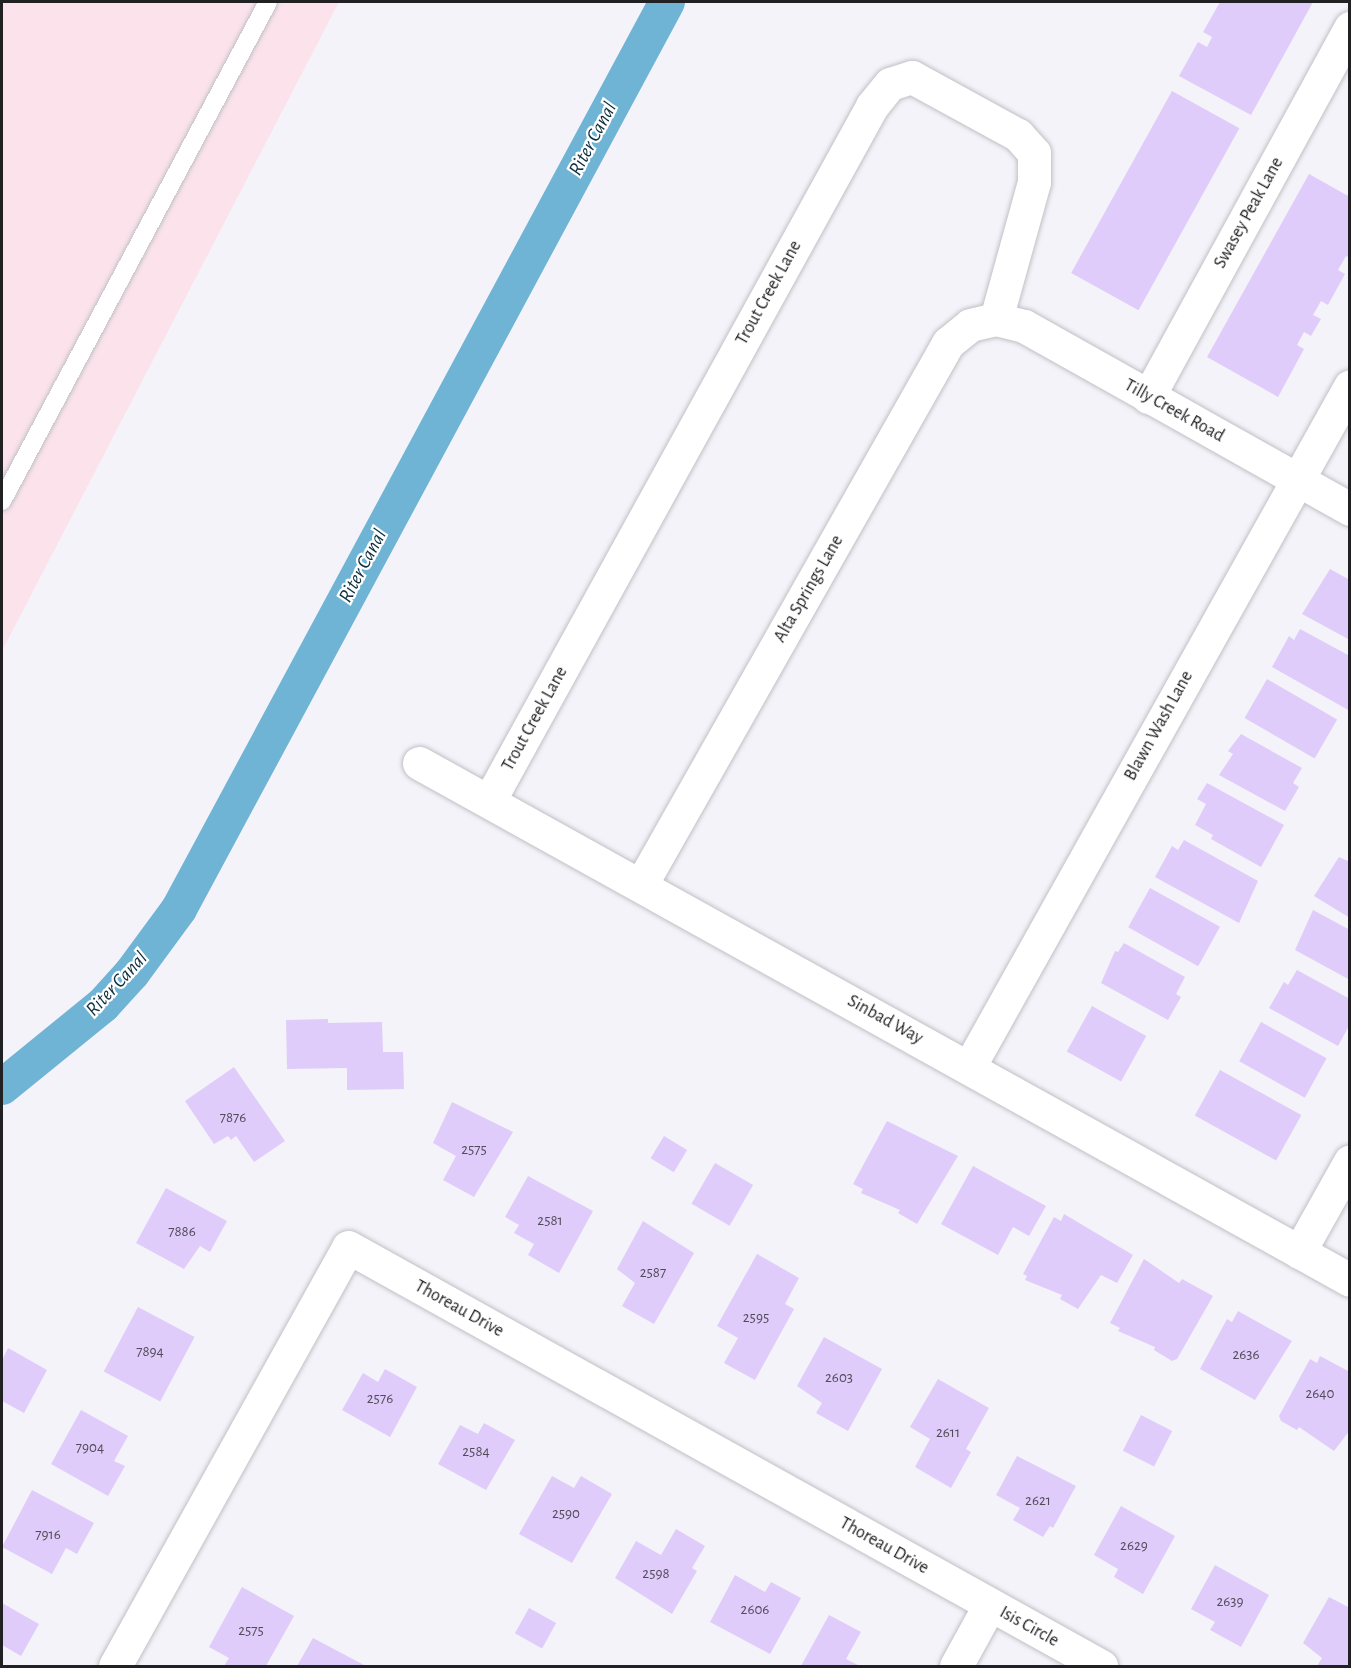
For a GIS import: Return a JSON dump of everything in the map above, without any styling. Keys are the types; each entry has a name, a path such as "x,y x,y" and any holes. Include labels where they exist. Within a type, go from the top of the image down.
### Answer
{"street":[{"name":"Swasey Peak Lane","path":"1148,397 1350,28"},
{"name":"Trout Creek Lane","path":"489,801 872,106 890,84 912,77 1018,135 1034,153 1034,182 996,319"},
{"name":"Tilly Creek Road","path":"996,319 1024,326 1350,510"},
{"name":"Alta Springs Lane","path":"642,884 948,343 970,325 996,319"},
{"name":"Blawn Wash Lane","path":"969,1067 1350,386"},
{"name":"Sinbad Way","path":"419,763 642,884 1350,1280"},
{"path":"1299,1252 1350,1161"},
{"name":"Thoreau Drive","path":"115,1666 348,1247 989,1606"},
{"path":"956,1666 989,1606"},
{"name":"Isis Circle","path":"989,1606 1101,1666"}],"lane":[{"path":"2,501 268,2"}],"shaded area":[{"path":"2,2 339,2 2,651"}],"building":[{"path":"1220,2 1313,2 1251,115 1179,76 1198,42 1207,47 1212,37 1203,32"},
{"path":"1172,91 1239,128 1139,310 1071,273"},
{"path":"1309,174 1350,197 1350,258 1346,256 1338,270 1345,274 1328,305 1321,301 1313,315 1321,319 1311,336 1304,332 1297,345 1304,349 1278,397 1207,357"},
{"path":"1330,569 1350,580 1350,640 1302,614"},
{"path":"1300,629 1350,656 1350,711 1272,667 1289,636 1294,640"},
{"path":"1267,679 1337,719 1315,758 1244,718"},
{"path":"1241,734 1302,768 1293,783 1299,787 1285,811 1219,775 1233,754 1228,751"},
{"path":"1207,783 1284,825 1261,867 1211,839 1213,835 1195,825 1206,804 1197,799"},
{"path":"1184,840 1258,881 1239,923 1155,877 1172,846 1178,850"},
{"path":"1339,857 1350,862 1350,918 1314,896"},
{"path":"1150,888 1220,927 1198,966 1128,927"},
{"path":"1313,910 1350,930 1350,980 1295,950"},
{"path":"1124,943 1185,977 1176,994 1181,997 1168,1020 1101,983 1115,951 1118,952"},
{"path":"1297,970 1350,999 1350,1024 1338,1046 1269,1008 1284,982 1288,985"},
{"path":"1092,1006 1146,1036 1121,1082 1067,1051"},
{"path":"328,1019 328,1023 382,1022 383,1052 403,1052 404,1089 347,1090 347,1068 287,1069 286,1020"},
{"path":"1261,1022 1327,1058 1305,1098 1239,1061"},
{"path":"234,1067 285,1141 254,1162 236,1136 231,1140 228,1136 214,1144 185,1101"},
{"path":"1220,1070 1301,1115 1276,1161 1195,1115"},
{"path":"452,1102 513,1132 474,1197 443,1180 456,1156 433,1143"},
{"path":"887,1121 958,1156 917,1224 898,1213 900,1210 861,1193 863,1189 853,1184"},
{"path":"664,1136 687,1150 674,1172 651,1158"},
{"path":"715,1163 753,1185 730,1226 692,1204"},
{"path":"973,1166 1046,1206 1029,1236 1013,1227 998,1255 941,1224"},
{"path":"528,1176 593,1211 559,1273 528,1255 534,1244 514,1233 519,1225 505,1217"},
{"path":"166,1188 227,1221 210,1252 200,1246 184,1269 136,1243"},
{"path":"1064,1214 1133,1255 1117,1283 1101,1275 1078,1309 1060,1299 1062,1295 1025,1280 1027,1276 1023,1274 1054,1217 1061,1221"},
{"path":"643,1221 694,1253 654,1324 622,1306 635,1283 617,1269"},
{"path":"757,1254 799,1278 785,1304 794,1309 755,1380 724,1363 738,1338 717,1326"},
{"path":"1144,1259 1179,1283 1182,1279 1213,1296 1177,1359 1172,1361 1154,1350 1155,1347 1118,1331 1120,1328 1110,1323"},
{"path":"138,1307 195,1337 160,1402 104,1371"},
{"path":"1238,1311 1292,1341 1255,1400 1200,1369 1227,1319 1232,1322"},
{"path":"824,1337 882,1369 848,1431 816,1413 822,1403 797,1386"},
{"path":"8,1348 47,1370 24,1413 2,1401 2,1360"},
{"path":"1320,1356 1350,1372 1350,1430 1334,1451 1299,1427 1297,1430 1281,1421 1279,1416 1310,1359 1317,1363"},
{"path":"385,1369 417,1387 390,1437 342,1410 363,1373 378,1382"},
{"path":"938,1379 989,1408 966,1449 971,1452 951,1488 915,1467 930,1439 910,1427"},
{"path":"81,1410 128,1436 114,1461 125,1466 108,1496 51,1464"},
{"path":"1141,1415 1172,1431 1154,1467 1123,1451"},
{"path":"484,1423 515,1440 486,1490 438,1464 460,1425 478,1434"},
{"path":"1017,1456 1076,1486 1053,1528 1050,1526 1043,1537 1013,1520 1020,1508 996,1495"},
{"path":"552,1476 574,1488 581,1476 612,1494 572,1563 519,1534"},
{"path":"32,1490 94,1523 77,1554 66,1548 52,1574 2,1547"},
{"path":"1121,1506 1175,1536 1143,1594 1114,1577 1118,1569 1094,1555"},
{"path":"676,1529 705,1546 692,1568 697,1571 672,1614 615,1578 636,1541 661,1555"},
{"path":"1215,1565 1269,1595 1241,1647 1210,1630 1215,1622 1191,1609"},
{"path":"735,1575 765,1592 771,1582 801,1598 770,1654 710,1622"},
{"path":"242,1587 294,1616 266,1666 224,1666 229,1658 209,1647"},
{"path":"1329,1597 1350,1608 1350,1666 1317,1666 1322,1658 1303,1643"},
{"path":"2,1603 39,1624 21,1656 2,1645"},
{"path":"529,1608 556,1623 542,1648 515,1633"},
{"path":"829,1615 861,1632 846,1659 860,1666 801,1666"},
{"path":"313,1638 366,1666 297,1666"}],"waterway":[{"name":"Riter Canal","path":"2,1087 103,1005 132,973 179,909 667,2"}]}
